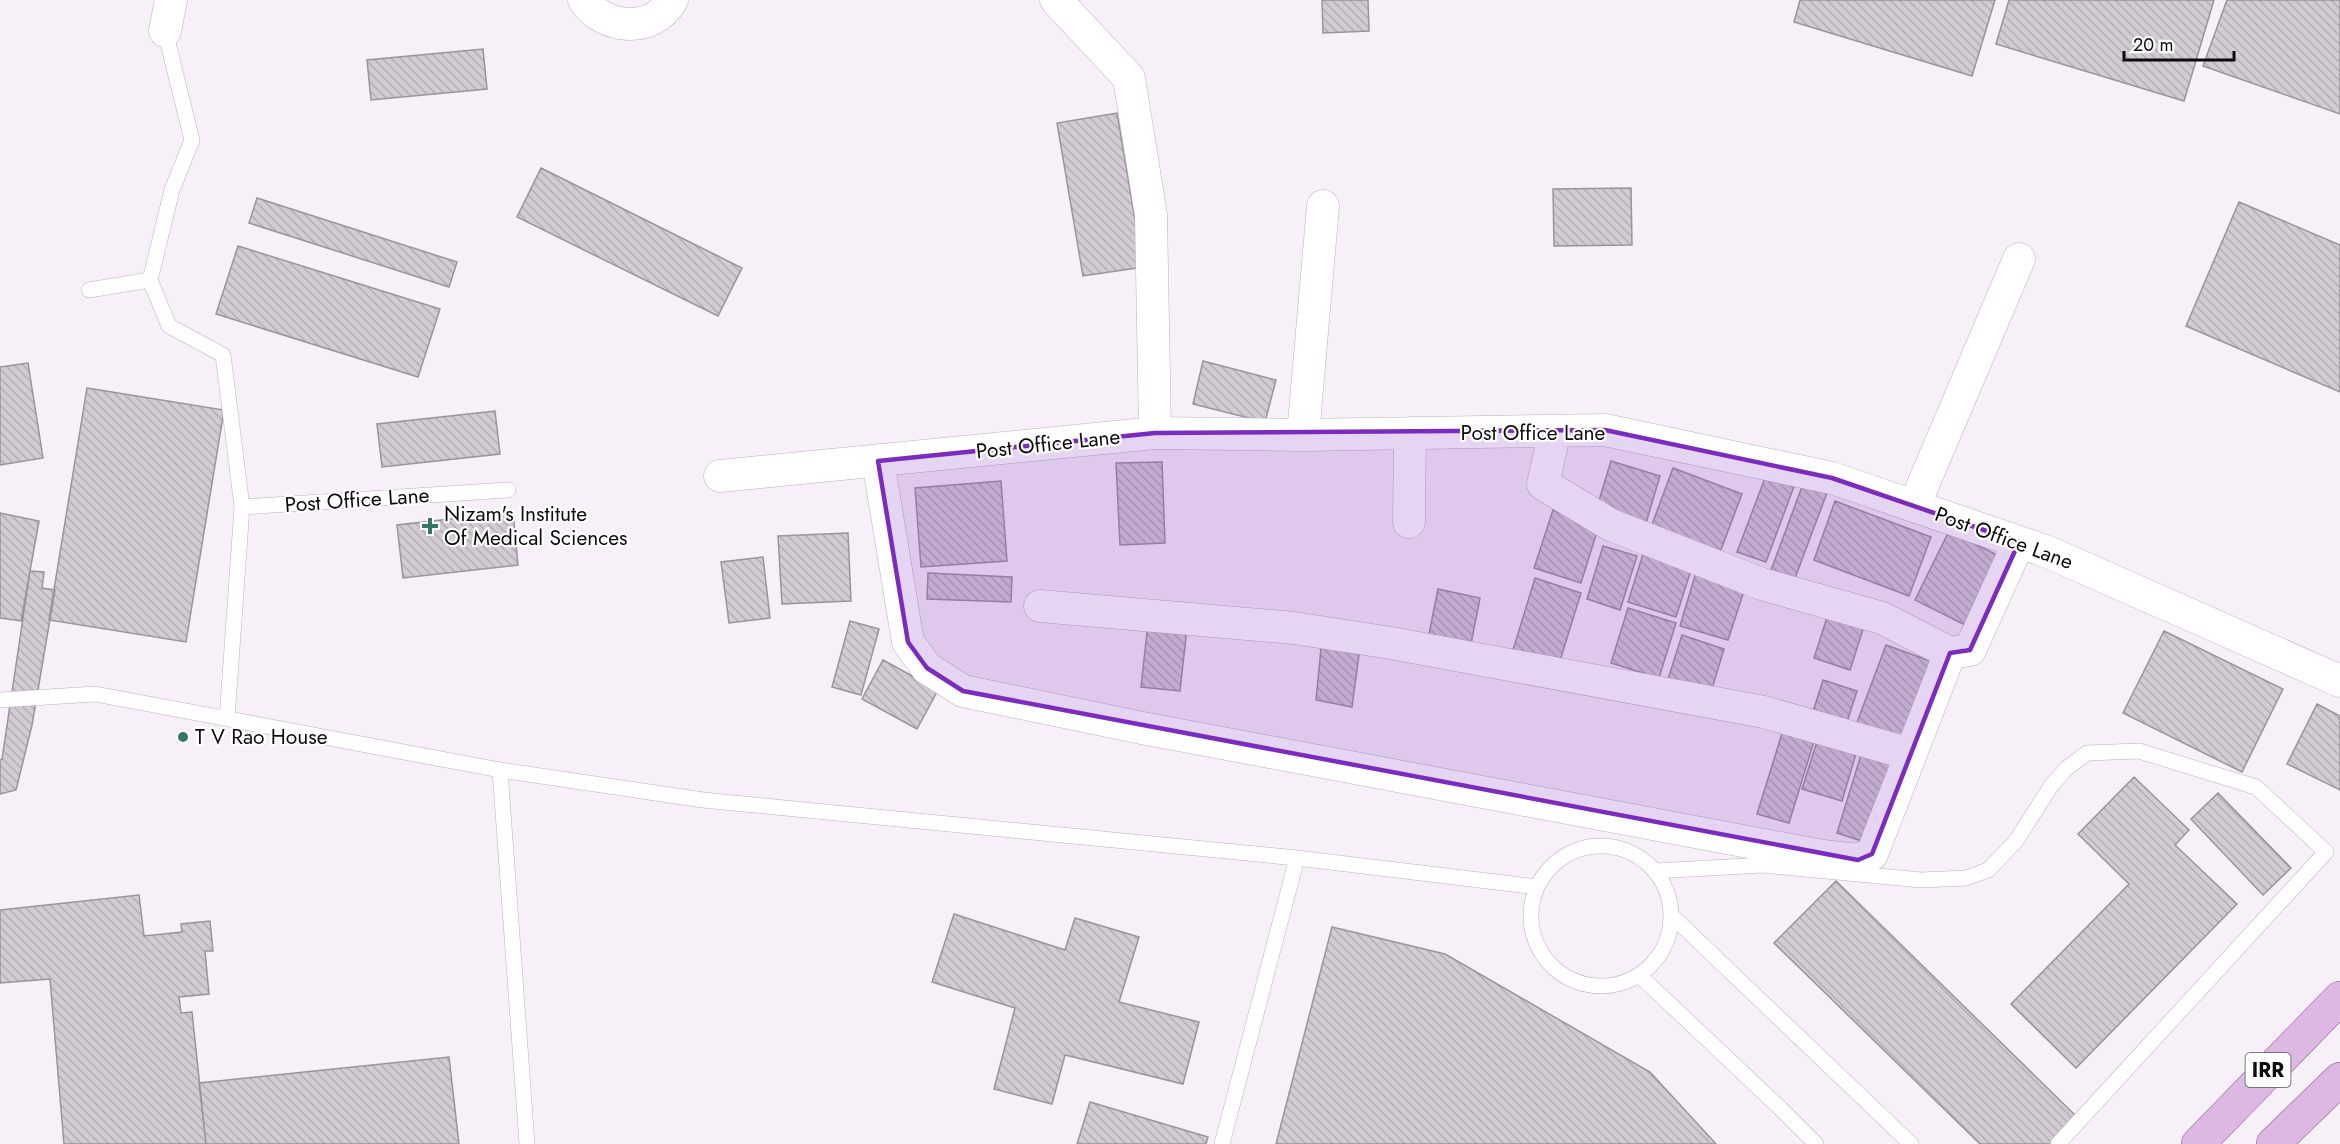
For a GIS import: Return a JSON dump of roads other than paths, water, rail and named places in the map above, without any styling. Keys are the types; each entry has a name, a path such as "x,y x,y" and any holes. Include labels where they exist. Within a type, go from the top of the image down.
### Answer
{"main road":[{"name":"IRR","path":"2198,1144 2340,998"},
{"name":"IRR","path":"2273,1144 2340,1079"}],"street":[{"path":"165,31 171,0"},
{"path":"584,0 588,7 603,18 623,24 641,24 657,17 672,0"},
{"path":"1056,0 1129,78 1151,215 1155,434"},
{"path":"1303,435 1323,206"},
{"path":"1914,506 2019,259"},
{"name":"Post Office Lane","path":"720,476 1155,434 1303,435 1605,430 1832,478 1914,506 2048,552 2340,681"},
{"path":"1555,431 1543,484 1611,525 1762,584 1882,618 1950,653 1970,650 2019,542"},
{"path":"1409,522 1410,433"},
{"path":"878,461 908,642 927,668 963,691 1142,728 1842,860 1858,860 1872,854 1950,653"},
{"path":"1040,606 1294,628 1391,643 1764,712 1910,754"}],"lane":[{"path":"165,31 192,140 172,190 150,280 169,326 224,355 242,507 227,719"},
{"path":"89,290 150,280"},
{"name":"Post Office Lane","path":"242,507 508,490"},
{"path":"0,700 95,694 500,771 703,800 1297,858 1537,887"},
{"path":"1655,871 1763,865 1921,880 1966,878 1988,870 2016,841 2051,786 2067,768 2087,753 2139,752 2256,787 2326,852 2058,1144"},
{"path":"500,771 527,1144"},
{"path":"1590,847 1614,848 1629,853 1655,871 1666,892 1671,915 1667,938 1656,960 1639,975 1618,984 1596,986 1574,981 1555,969 1540,952 1532,931 1530,908 1537,887 1549,868 1567,855 1590,847"},
{"path":"1222,1144 1297,858"},
{"path":"1671,915 1911,1144"},
{"path":"1639,975 1816,1144"}],"place":[{"name":"Nizam's Institute Of Medical Sciences","path":"430,526"},
{"name":"T V Rao House","path":"183,737"}]}
